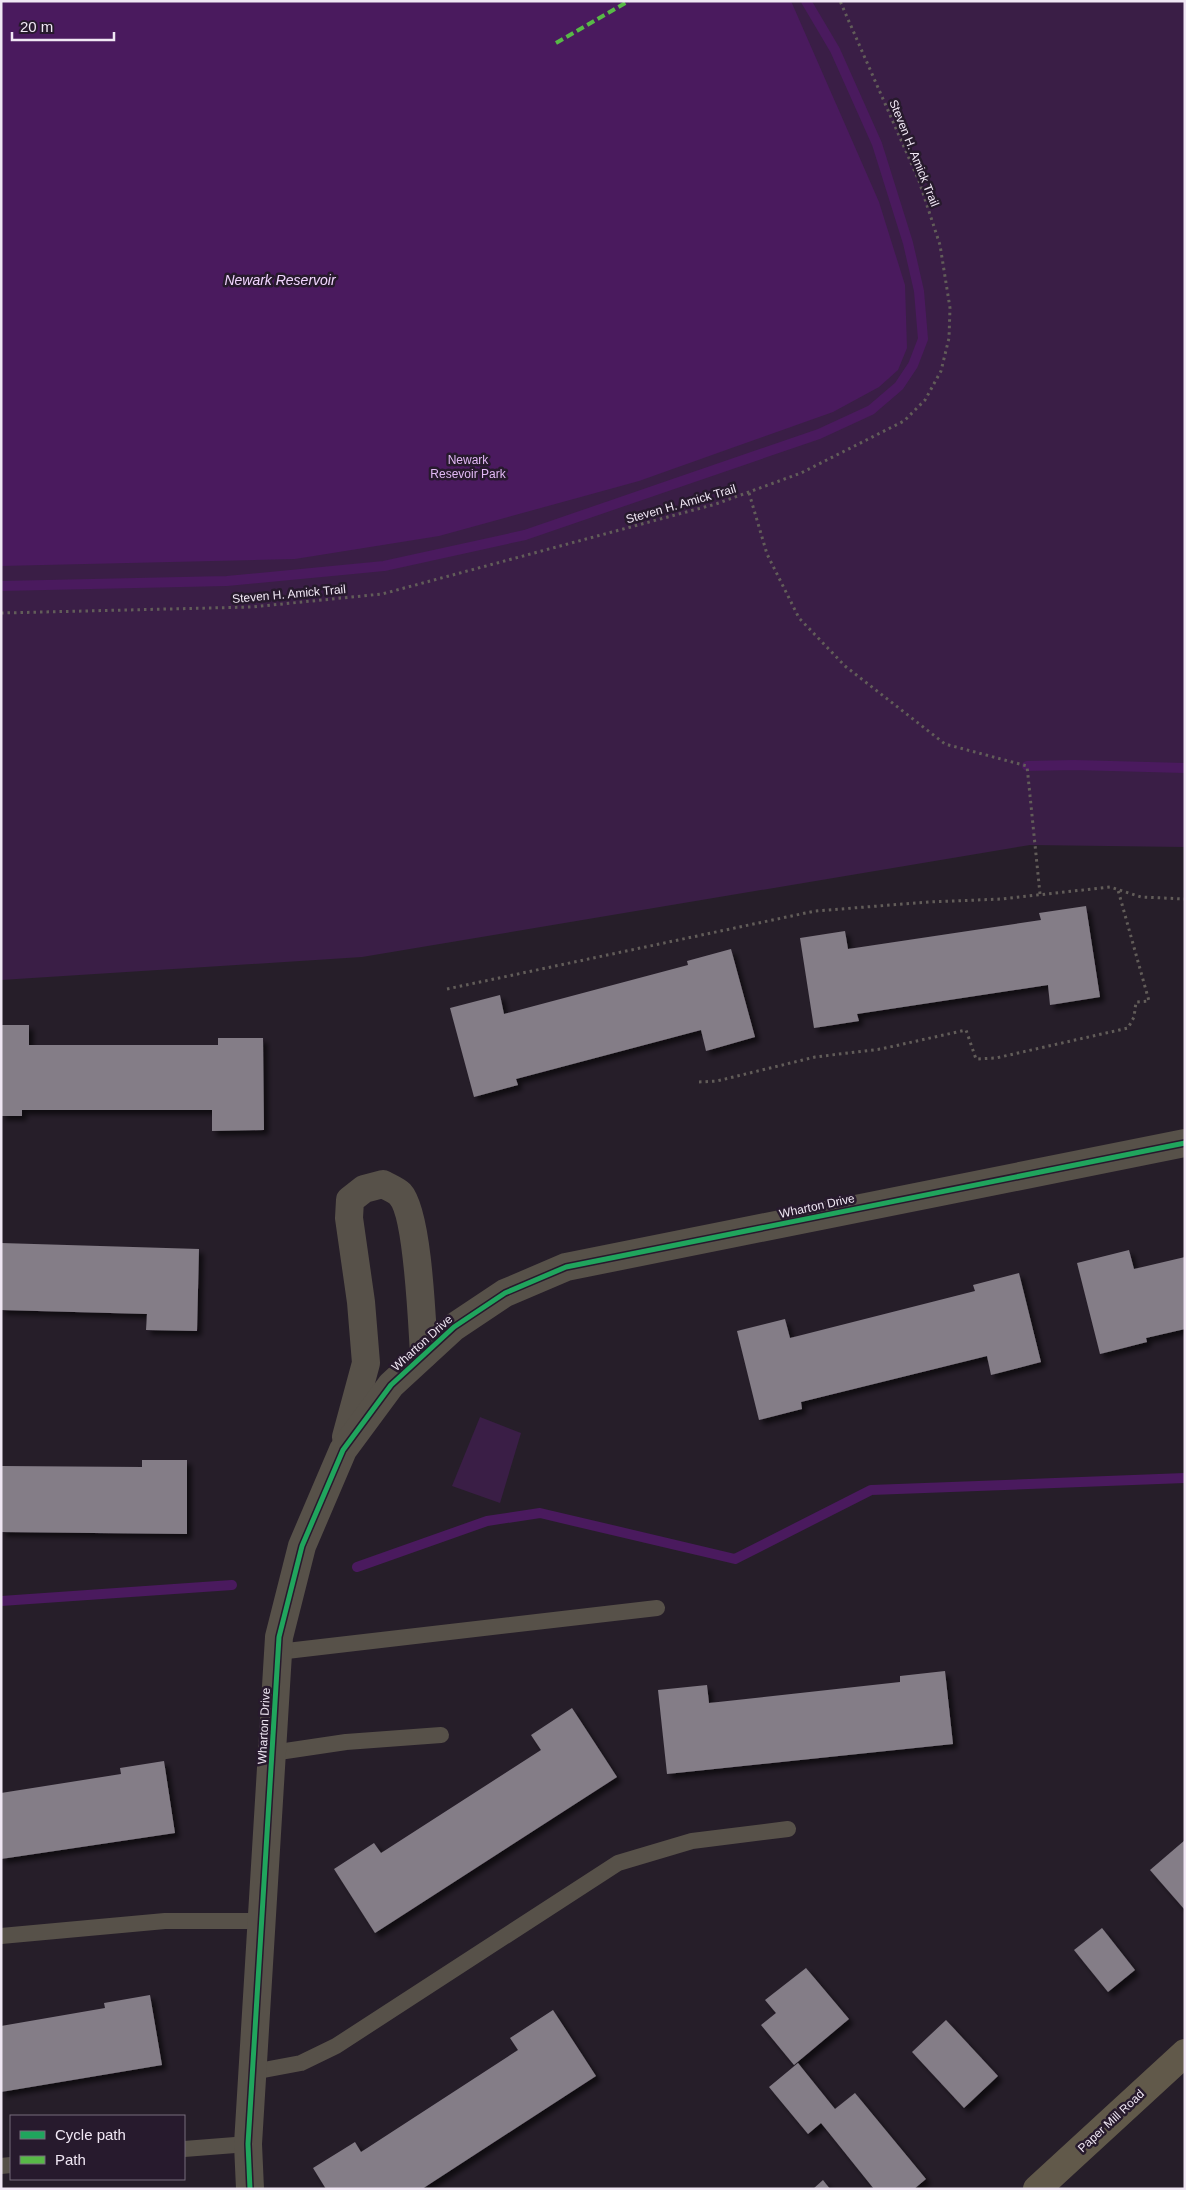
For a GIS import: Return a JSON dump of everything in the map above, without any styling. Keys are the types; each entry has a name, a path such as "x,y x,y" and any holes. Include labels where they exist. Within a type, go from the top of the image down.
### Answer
{"main road":[{"name":"Paper Mill Road","path":"1037,2189 1185,2053"}],"street":[{"name":"Wharton Drive","path":"250,2189 248,2144 279,1636 302,1546 343,1450 391,1385 454,1327 505,1293 566,1267 1185,1143"},
{"path":"343,1450 366,1363 361,1302 349,1218 350,1200 364,1189 383,1184 400,1193 408,1208 417,1262 424,1354"}],"lane":[{"path":"278,1652 657,1608"},
{"path":"272,1753 346,1742 441,1735"},
{"path":"253,2072 301,2063 336,2046 618,1863 692,1841 788,1829"},
{"path":"1,1936 165,1921 262,1921"},
{"path":"185,2150 248,2144"}],"path":[{"path":"749,493 767,554 799,618 845,666 945,744 1027,766 1040,894"},
{"path":"447,989 815,911 929,902 1001,899 1110,887 1141,897 1185,899"},
{"path":"699,1082 717,1081 815,1057 881,1048 966,1030 976,1059 996,1058 1128,1028 1134,1017 1136,1002 1149,1001 1118,890"}],"green space":[{"name":"Newark Resevoir Park","path":"1,1 1185,1 1185,847 1030,845 362,957 1,980"},
{"path":"480,1417 521,1433 500,1503 452,1486"}],"water":[{"name":"Newark Reservoir","path":"1,1 791,1 879,202 905,285 907,348 898,370 879,387 833,412 639,481 439,536 295,559 1,566"}],"building":[{"path":"1086,906 1100,997 1050,1005 1048,985 857,1014 859,1021 814,1028 800,938 845,931 848,949 1041,920 1039,913"},
{"path":"731,949 755,1037 706,1051 701,1030 516,1079 518,1085 474,1097 450,1008 500,995 504,1014 688,965 687,961"},
{"path":"1,1025 29,1025 29,1045 218,1045 218,1038 263,1038 264,1130 212,1131 212,1110 22,1110 22,1116 1,1116"},
{"path":"1,1243 199,1249 197,1331 146,1330 147,1314 1,1310"},
{"path":"1129,1250 1134,1269 1185,1257 1185,1329 1146,1338 1147,1342 1100,1354 1077,1263"},
{"path":"1019,1273 1041,1362 991,1375 987,1356 801,1402 802,1409 759,1420 737,1331 785,1319 790,1338 975,1291 973,1285"},
{"path":"142,1460 187,1460 187,1534 1,1532 1,1466 142,1467"},
{"path":"945,1671 953,1744 667,1774 658,1690 707,1685 709,1703 900,1682 900,1676"},
{"path":"572,1708 617,1777 375,1933 334,1869 374,1843 381,1853 541,1750 531,1735"},
{"path":"164,1761 175,1833 1,1859 1,1793 121,1774 120,1768"},
{"path":"1185,1840 1185,1910 1150,1870"},
{"path":"1102,1928 1135,1970 1108,1992 1074,1950"},
{"path":"806,1968 849,2019 794,2065 761,2025 776,2013 765,2000"},
{"path":"150,1995 162,2065 1,2092 1,2026 105,2008 104,2003"},
{"path":"553,2010 596,2076 422,2189 326,2189 313,2168 355,2142 361,2152 518,2050 510,2038"},
{"path":"946,2020 998,2076 964,2108 912,2052"},
{"path":"798,2063 835,2109 855,2093 926,2179 914,2189 874,2189 821,2123 808,2134 769,2087"},
{"path":"823,2180 830,2189 813,2189"}],"waterway":[{"path":"1,586 227,581 384,566 525,535 819,434 871,410 899,386 913,365 923,339 919,291 908,243 877,144 835,50 806,1"},
{"path":"1027,766 1074,765 1185,768"},
{"path":"357,1567 487,1521 540,1513 735,1559 871,1490 1185,1478"},
{"path":"1,1601 232,1585"}],"marked path":[{"path":"556,43 629,1"}],"cycle path":[{"path":"250,2189 248,2144 279,1637 302,1546 343,1450 391,1385 454,1327 505,1293 566,1267 1185,1143"}]}
